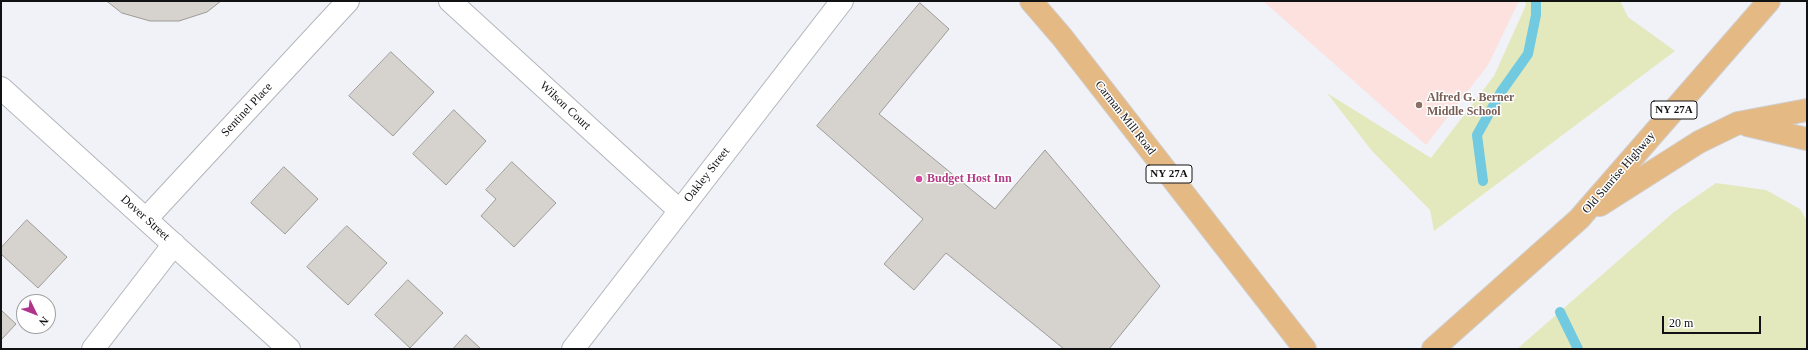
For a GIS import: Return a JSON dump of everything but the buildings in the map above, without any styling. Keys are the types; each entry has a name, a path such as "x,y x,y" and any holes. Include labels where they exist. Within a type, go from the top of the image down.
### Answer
{"main road":[{"name":"Carman Mill Road","path":"1031,1 1066,43 1305,349"},
{"name":"Old Sunrise Highway","path":"1433,349 1579,219 1769,1"},
{"name":"Old Sunrise Highway","path":"1579,219 1699,142 1738,123 1807,110"},
{"path":"1738,123 1807,139"}],"street":[{"name":"Sentinel Place","path":"146,219 348,1"},
{"name":"Wilson Court","path":"450,1 680,211"},
{"name":"Oakley Street","path":"573,349 842,1"},
{"name":"Dover Street","path":"1,88 290,349"},
{"path":"93,349 174,244"}],"shaded area":[{"name":"Alfred G. Berner Middle School","path":"1263,1 1519,1 1488,65 1426,145"}],"green space":[{"path":"1525,1 1620,1 1628,17 1675,51 1434,231 1430,210 1372,151 1327,93 1431,158 1494,76 1526,5"},
{"path":"1716,183 1766,190 1800,209 1807,221 1807,349 1517,349 1674,212"}],"waterway":[{"path":"1483,181 1477,135 1501,92 1528,54 1536,15 1536,1"},
{"path":"1560,312 1578,349"}],"place":[{"name":"Alfred G. Berner Middle School","path":"1419,105"},
{"name":"Budget Host Inn","path":"919,179"}]}
